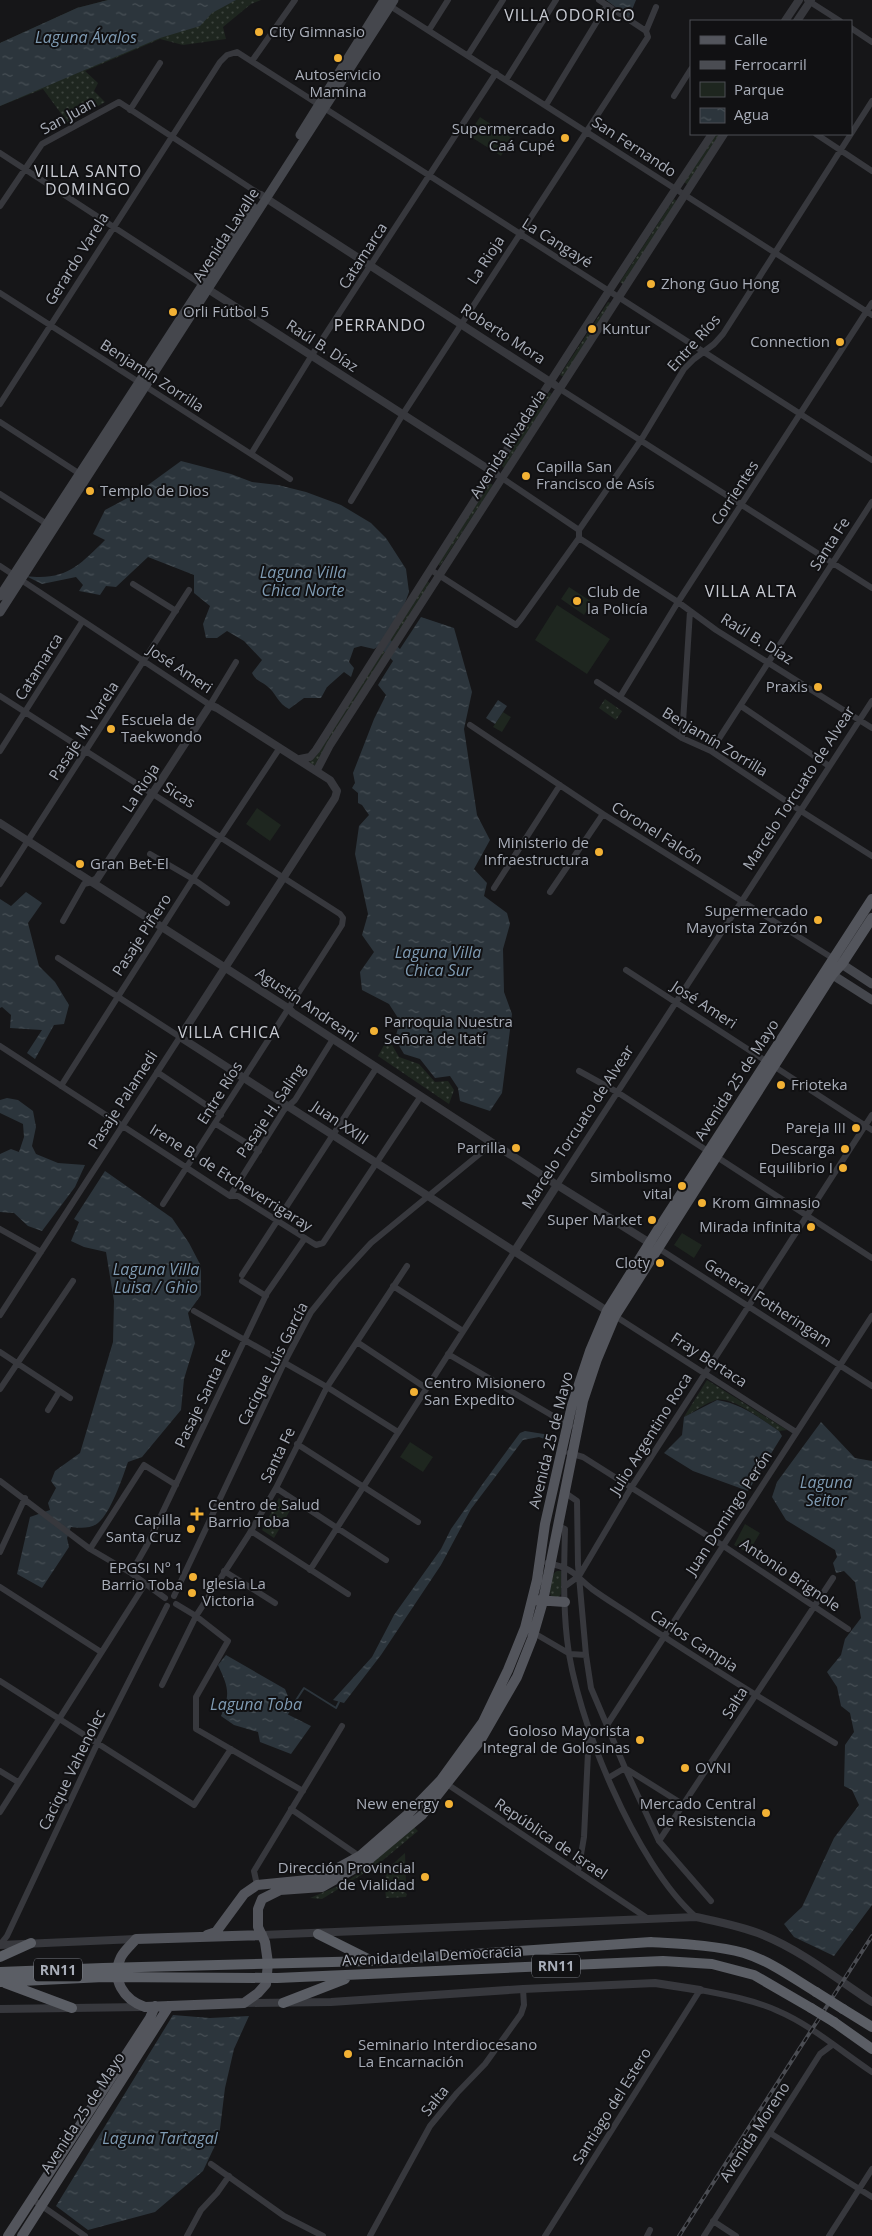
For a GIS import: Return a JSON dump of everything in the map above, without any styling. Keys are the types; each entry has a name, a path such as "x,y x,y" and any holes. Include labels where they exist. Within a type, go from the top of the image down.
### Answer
{"highway":[{"path":"318,1934 371,1961"},
{"name":"Avenida de la Democracia","path":"1,1978 117,1973 268,1963 371,1961 651,1942 696,1944 744,1953 762,1961 872,2027"},
{"name":"RN11","path":"0,1957 31,1944"},
{"name":"Avenida de la Democracia","path":"117,1973 267,1978 663,1960 712,1964 754,1976 834,2022 872,2049"},
{"path":"283,2003 357,1975"},
{"path":"1,1978 72,2008"}],"main road":[{"name":"Avenida Lavalle","path":"0,612 17,578 82,475 263,197 387,1"},
{"name":"Avenida Lavalle","path":"0,596 17,578"},
{"name":"Avenida 25 de Mayo","path":"838,962 872,898"},
{"name":"Avenida 25 de Mayo","path":"267,1978 268,1963 257,1919 262,1899 280,1890 322,1887 363,1859 407,1815 444,1782 480,1741 517,1677 534,1633 545,1563 558,1526 572,1428 611,1314 829,972 872,918"},
{"path":"838,962 872,984"},
{"path":"829,972 871,998"},
{"path":"852,987 859,976"},
{"name":"Avenida 25 de Mayo","path":"545,1563 545,1524 568,1452"},
{"name":"Avenida 25 de Mayo","path":"444,1782 487,1714 538,1600"},
{"path":"538,1600 565,1602"},
{"name":"Avenida 25 de Mayo","path":"256,1885 305,1881 318,1878 363,1859"},
{"path":"206,1936 216,1932 244,1894 256,1885"},
{"name":"RN11","path":"136,1939 262,1935"},
{"path":"136,1939 121,1956 117,1973 124,1993 130,2000 150,2006 244,2003 258,1993 266,1984 267,1978"},
{"name":"Avenida 25 de Mayo","path":"8,2236 150,2018 150,2006"},
{"name":"Avenida 25 de Mayo","path":"22,2236 169,2006"}],"street":[{"path":"252,61 295,0"},
{"path":"429,30 448,0"},
{"path":"468,55 503,0"},
{"path":"506,80 556,0"},
{"path":"599,0 647,34"},
{"path":"786,20 799,0"},
{"name":"San Fernando","path":"387,1 506,80 869,313"},
{"path":"798,20 810,1 838,20"},
{"path":"546,105 607,5"},
{"name":"La Rioja","path":"351,501 403,414 587,132 647,34 656,7"},
{"path":"852,29 872,42"},
{"name":"La Cangayé","path":"227,55 237,52 252,61 872,460"},
{"name":"Gerardo Varela","path":"0,404 112,227 220,62 227,55"},
{"path":"130,110 160,63"},
{"path":"674,96 690,71"},
{"name":"Catamarca","path":"251,454 312,355 372,266 496,73"},
{"name":"Entre Ríos","path":"852,133 872,101"},
{"name":"Roberto Mora","path":"119,102 263,197 872,588"},
{"name":"San Juan","path":"0,206 42,144 119,102"},
{"name":"Avenida Rivadavia","path":"317,770 330,745 384,661 431,570 492,472 711,135"},
{"name":"Avenida Rivadavia","path":"300,760 310,757 316,750 378,653 394,639 439,576 723,135"},
{"path":"818,135 872,171"},
{"name":"Entre Ríos","path":"579,530 641,440 684,369 723,334 850,135"},
{"name":"Raúl B. Díaz","path":"0,154 502,478 579,530"},
{"name":"Benjamín Zorrilla","path":"0,293 290,479"},
{"name":"Corrientes","path":"620,697 678,602 800,414 869,313 872,303"},
{"path":"0,422 82,475"},
{"path":"0,494 50,526"},
{"name":"Santa Fe","path":"711,751 872,502"},
{"path":"431,570 516,624 579,538 579,530"},
{"name":"Raúl B. Díaz","path":"579,538 678,602 690,612 872,728"},
{"name":"José Ameri","path":"0,566 210,705 218,708 279,749 317,770 334,785 337,791 335,798"},
{"path":"133,584 176,611"},
{"name":"Pasaje M. Varela","path":"0,884 189,590"},
{"path":"682,738 690,612"},
{"name":"Catamarca","path":"0,751 82,622"},
{"name":"La Rioja","path":"62,921 84,884 97,879 236,662"},
{"name":"Benjamín Zorrilla","path":"596,682 682,738 711,751 872,856"},
{"name":"Sicas","path":"0,696 340,914 342,918"},
{"name":"Marcelo Torcuato de Alvear","path":"310,1570 462,1331 872,701"},
{"path":"741,706 829,766"},
{"name":"Coronel Falcón","path":"470,725 603,814 838,962"},
{"name":"Pasaje Piñero","path":"61,1086 193,879 279,749"},
{"path":"494,888 560,785"},
{"name":"Pasaje Palamedi","path":"0,1315 124,1126 282,877 335,798"},
{"path":"550,892 603,814"},
{"name":"Agustín Andreani","path":"0,823 288,1008 293,1014 557,1186 654,1245"},
{"path":"150,854 193,879 227,903"},
{"name":"Entre Ríos","path":"163,1204 342,925 342,918"},
{"name":"Juan XXIII","path":"58,958 333,1134 428,1198 611,1314"},
{"name":"José Ameri","path":"626,970 872,1130"},
{"name":"Pasaje H. Saling","path":"230,1196 284,1110 295,1100 333,1039"},
{"name":"Irene B. de Etcheverrigaray","path":"0,1046 230,1196 238,1196 316,1245 323,1243 376,1163"},
{"path":"266,1296 242,1278 376,1067"},
{"path":"578,1071 617,1092 872,1258"},
{"path":"157,1072 221,1115"},
{"path":"376,1163 421,1096"},
{"name":"Julio Argentino Roca","path":"564,1587 579,1576 631,1488 872,1115"},
{"path":"216,1124 259,1151"},
{"name":"Cacique Luis García","path":"174,1596 284,1363 311,1312 371,1243 493,1143"},
{"path":"0,1229 41,1252"},
{"name":"Pasaje Santa Fe","path":"131,1573 147,1545 266,1296 304,1238"},
{"name":"General Fotheringam","path":"654,1245 872,1386"},
{"name":"Santa Fe","path":"162,1685 196,1616 251,1531 276,1488 296,1444 326,1387 407,1266"},
{"path":"0,1389 73,1281"},
{"path":"393,1286 462,1331"},
{"path":"194,1311 326,1387 398,1432"},
{"name":"Fray Bertaca","path":"611,1314 796,1432"},
{"name":"Juan Domingo Perón","path":"607,1725 872,1316"},
{"path":"356,1342 426,1388"},
{"path":"0,1352 70,1398"},
{"path":"448,1354 572,1428"},
{"path":"48,1410 59,1392"},
{"path":"296,1444 418,1522"},
{"name":"Antonio Brignole","path":"568,1452 584,1456 722,1545 813,1608 848,1629"},
{"path":"90,1549 144,1465 176,1485"},
{"path":"0,1481 25,1498 90,1549 131,1573 165,1598 167,1606 170,1607 176,1604"},
{"path":"276,1488 386,1560"},
{"path":"564,1492 577,1501 579,1576 590,1688 660,1841 711,1901"},
{"path":"0,1552 25,1498"},
{"name":"Avenida 25 de Mayo","path":"558,1526 565,1529 564,1587 570,1654 578,1692 589,1727 608,1778 624,1813 651,1862 680,1902 696,1917"},
{"path":"251,1531 348,1594"},
{"name":"Carlos Campia","path":"545,1563 564,1566 579,1576 591,1588 754,1695 835,1743"},
{"path":"224,1571 275,1603"},
{"name":"Salta","path":"660,1841 754,1695 833,1578"},
{"path":"0,1812 145,1584"},
{"path":"0,1587 102,1652"},
{"path":"165,1598 167,1596 174,1596 176,1604 196,1616 228,1641 196,1697 196,1729 302,1791"},
{"name":"Cacique Vahenolec","path":"0,1945 7,1936 98,1742 167,1606"},
{"path":"534,1633 570,1654 586,1655"},
{"path":"0,1681 194,1805 231,1749"},
{"path":"578,1692 590,1688"},
{"path":"256,1885 254,1871 342,1726"},
{"path":"578,1872 584,1837 589,1727"},
{"path":"625,1768 684,1805"},
{"path":"608,1778 625,1768"},
{"path":"0,1771 18,1782"},
{"name":"República de Israel","path":"444,1782 647,1918"},
{"path":"291,1809 363,1859"},
{"name":"Avenida de la Democracia","path":"262,1935 696,1917 734,1925 764,1936 798,1953 872,2002"},
{"name":"RN11","path":"0,1945 136,1939"},
{"path":"244,2003 331,2002 523,1989 655,1983 735,1997 778,2011 802,2024 872,2072"},
{"name":"Salta","path":"370,2236 430,2126 457,2093 485,2064 521,2014 524,2005 523,1989"},
{"name":"Santiago del Estero","path":"546,2236 700,1990"},
{"path":"0,2009 150,2006"},
{"name":"Avenida Moreno","path":"704,2236 820,2054 832,2045"},
{"path":"770,2133 872,2197"},
{"path":"211,2164 284,2216 323,2236"},
{"path":"829,2236 872,2169"},
{"path":"187,2236 201,2210 217,2194 229,2176"},
{"path":"32,2200 85,2236"},
{"path":"713,2221 736,2236"}],"green space":[{"name":"Laguna Ávalos","path":"108,0 261,0 251,4 223,27 226,39 183,45 160,39 85,71 98,83 94,91 105,102 68,123 43,89 0,106 0,43 77,8"},
{"path":"480,117 512,138 501,156 468,135"},
{"path":"715,135 720,135 688,185 684,182"},
{"path":"674,199 678,202 624,285 620,282"},
{"path":"608,302 611,303 564,377 560,375"},
{"path":"549,392 552,394 504,468 501,465"},
{"path":"490,483 493,485 440,566 438,564"},
{"path":"427,581 431,584 316,765 312,765 309,762 316,756"},
{"path":"569,587 592,602 584,615 561,599"},
{"path":"557,605 610,639 587,674 535,640"},
{"path":"605,699 622,711 616,720 599,708"},
{"path":"503,712 511,717 502,732 493,727"},
{"path":"257,808 281,825 270,841 246,824"},
{"path":"388,1038 399,1057 419,1064 435,1082 448,1081 454,1090 449,1104 378,1056"},
{"path":"682,1233 702,1245 694,1258 674,1245"},
{"path":"707,1380 787,1430 779,1431 740,1406 723,1400 712,1401 684,1417"},
{"path":"410,1442 433,1457 423,1472 400,1457"},
{"path":"279,1498 292,1507 274,1538 262,1530"},
{"path":"745,1524 760,1533 748,1553 734,1545"},
{"path":"557,1571 561,1571 561,1594 558,1598 551,1596 550,1589 551,1579"},
{"path":"413,1826 418,1831 376,1866 322,1899 310,1898 345,1883 376,1860"},
{"path":"405,1853 406,1884 387,1884 385,1871"},
{"path":"385,1888 400,1888 407,1894 406,1897 386,1898"}],"water":[{"name":"Laguna Ávalos","path":"108,0 236,0 212,13 200,26 160,38 0,106 0,43 77,8"},
{"path":"606,0 636,0 629,17"},
{"path":"181,461 231,474 252,482 278,485 306,492 341,505 371,523 386,538 406,569 409,592 401,614 386,636 400,649 421,617 454,628 472,692 464,729 477,815 490,840 474,869 487,883 484,896 507,913 510,924 503,949 504,992 512,1014 502,1093 490,1111 460,1101 458,1088 450,1076 435,1078 420,1059 404,1054 395,1039 400,1021 389,1004 362,990 360,972 374,952 362,935 368,914 355,854 359,826 369,815 362,805 358,803 358,793 352,788 355,783 353,773 374,719 386,695 378,685 393,661 379,646 374,649 361,646 354,648 349,662 354,668 351,677 344,672 327,687 321,698 304,698 289,709 252,673 262,660 244,641 227,631 217,638 206,638 203,624 210,606 194,593 194,575 148,557 116,587 106,586 100,595 79,591 83,585 76,577 42,584 26,576 40,577 61,574 79,564 105,540 93,534 105,510 137,493"},
{"path":"498,700 507,706 495,724 486,718"},
{"path":"26,892 42,903 28,923 39,966 55,982 69,1005 64,1024 54,1025 35,1059 27,1053 42,1030 10,1028 11,1015 2,1007 0,1008 0,899 11,906"},
{"path":"7,1098 18,1100 33,1111 36,1127 32,1146 36,1154 58,1163 85,1165 75,1187 42,1231 28,1226 14,1213 0,1212 0,1154 11,1149 19,1152 24,1137 23,1124 0,1113 0,1100"},
{"name":"Laguna Villa Luisa / Ghio","path":"105,1171 172,1218 189,1243 201,1266 201,1295 188,1313 195,1343 184,1379 181,1410 142,1457 128,1462 112,1503 103,1518 95,1525 88,1527 71,1527 67,1538 69,1547 42,1588 17,1574 30,1517 50,1510 48,1503 56,1488 51,1481 55,1471 80,1453 113,1342 114,1301 106,1252 84,1247 71,1241 79,1222 74,1219"},
{"name":"Laguna Seitor","path":"717,1400 734,1404 750,1412 779,1431 782,1436 748,1491 693,1471 664,1453 682,1435 684,1417"},
{"name":"Laguna Seitor","path":"821,1422 855,1458 872,1461 872,1905 834,1956 794,1937 784,1924 802,1907 834,1838 859,1805 852,1790 844,1786 845,1745 854,1732 850,1713 841,1706 837,1687 827,1672 841,1655 845,1639 861,1618 855,1582 844,1571 836,1573 833,1563 837,1557 835,1550 786,1520 772,1497 777,1482"},
{"name":"Laguna Toba","path":"525,1431 556,1436 555,1443 539,1437 523,1440 471,1509 441,1565 381,1655 344,1703 333,1700 372,1657 394,1615 441,1549 451,1529 520,1433"},
{"name":"Laguna Toba","path":"226,1655 285,1689 289,1699 287,1714 311,1726 291,1754 260,1742 258,1732 234,1725 221,1716 227,1690 218,1665"},
{"name":"Laguna Tartagal","path":"173,2015 210,2018 249,2016 234,2049 225,2088 219,2137 203,2171 155,2212 88,2230 56,2206"}],"waterway":[{"path":"287,1714 304,1688 336,1708 339,1702"}],"railway":[{"path":"679,2236 872,1936"}],"place":[{"name":"City Gimnasio","path":"259,32"},
{"name":"Autoservicio Mamina","path":"338,58"},
{"name":"Supermercado Caá Cupé","path":"565,138"},
{"name":"Zhong Guo Hong","path":"651,284"},
{"name":"Orli Fútbol 5","path":"173,312"},
{"name":"Kuntur","path":"592,329"},
{"name":"Connection","path":"840,342"},
{"name":"Capilla San Francisco de Asís","path":"526,476"},
{"name":"Templo de Dios","path":"90,491"},
{"name":"Club de la Policía","path":"577,601"},
{"name":"Praxis","path":"818,687"},
{"name":"Escuela de Taekwondo","path":"111,729"},
{"name":"Ministerio de Infraestructura","path":"599,852"},
{"name":"Gran Bet-El","path":"80,864"},
{"name":"Supermercado Mayorista Zorzón","path":"818,920"},
{"name":"Parroquia Nuestra Señora de Itatí","path":"374,1031"},
{"name":"Frioteka","path":"781,1085"},
{"name":"Pareja III","path":"856,1128"},
{"name":"Parrilla","path":"516,1148"},
{"name":"Descarga","path":"845,1149"},
{"name":"Equilibrio I","path":"843,1168"},
{"name":"Simbolismo vital","path":"682,1186"},
{"name":"Krom Gimnasio","path":"702,1203"},
{"name":"Super Market","path":"652,1220"},
{"name":"Mirada infinita","path":"811,1227"},
{"name":"Cloty","path":"660,1263"},
{"name":"Centro Misionero San Expedito","path":"414,1392"},
{"name":"Centro de Salud Barrio Toba","path":"197,1514"},
{"name":"Capilla Santa Cruz","path":"191,1529"},
{"name":"EPGSI Nº 1 Barrio Toba","path":"193,1577"},
{"name":"Iglesia La Victoria","path":"192,1593"},
{"name":"Goloso Mayorista Integral de Golosinas","path":"640,1740"},
{"name":"OVNI","path":"685,1768"},
{"name":"New energy","path":"449,1804"},
{"name":"Mercado Central de Resistencia","path":"766,1813"},
{"name":"Dirección Provincial de Vialidad","path":"425,1877"},
{"name":"Seminario Interdiocesano La Encarnación","path":"348,2054"}],"district":[{"name":"VILLA ODORICO","path":"570,15"},
{"name":"VILLA SANTO DOMINGO","path":"88,180"},
{"name":"PERRANDO","path":"380,325"},
{"name":"VILLA ALTA","path":"751,591"},
{"name":"VILLA CHICA","path":"229,1032"}],"water label":[{"name":"Laguna Villa Chica Norte","path":"303,581"},
{"name":"Laguna Villa Chica Sur","path":"438,961"}]}
